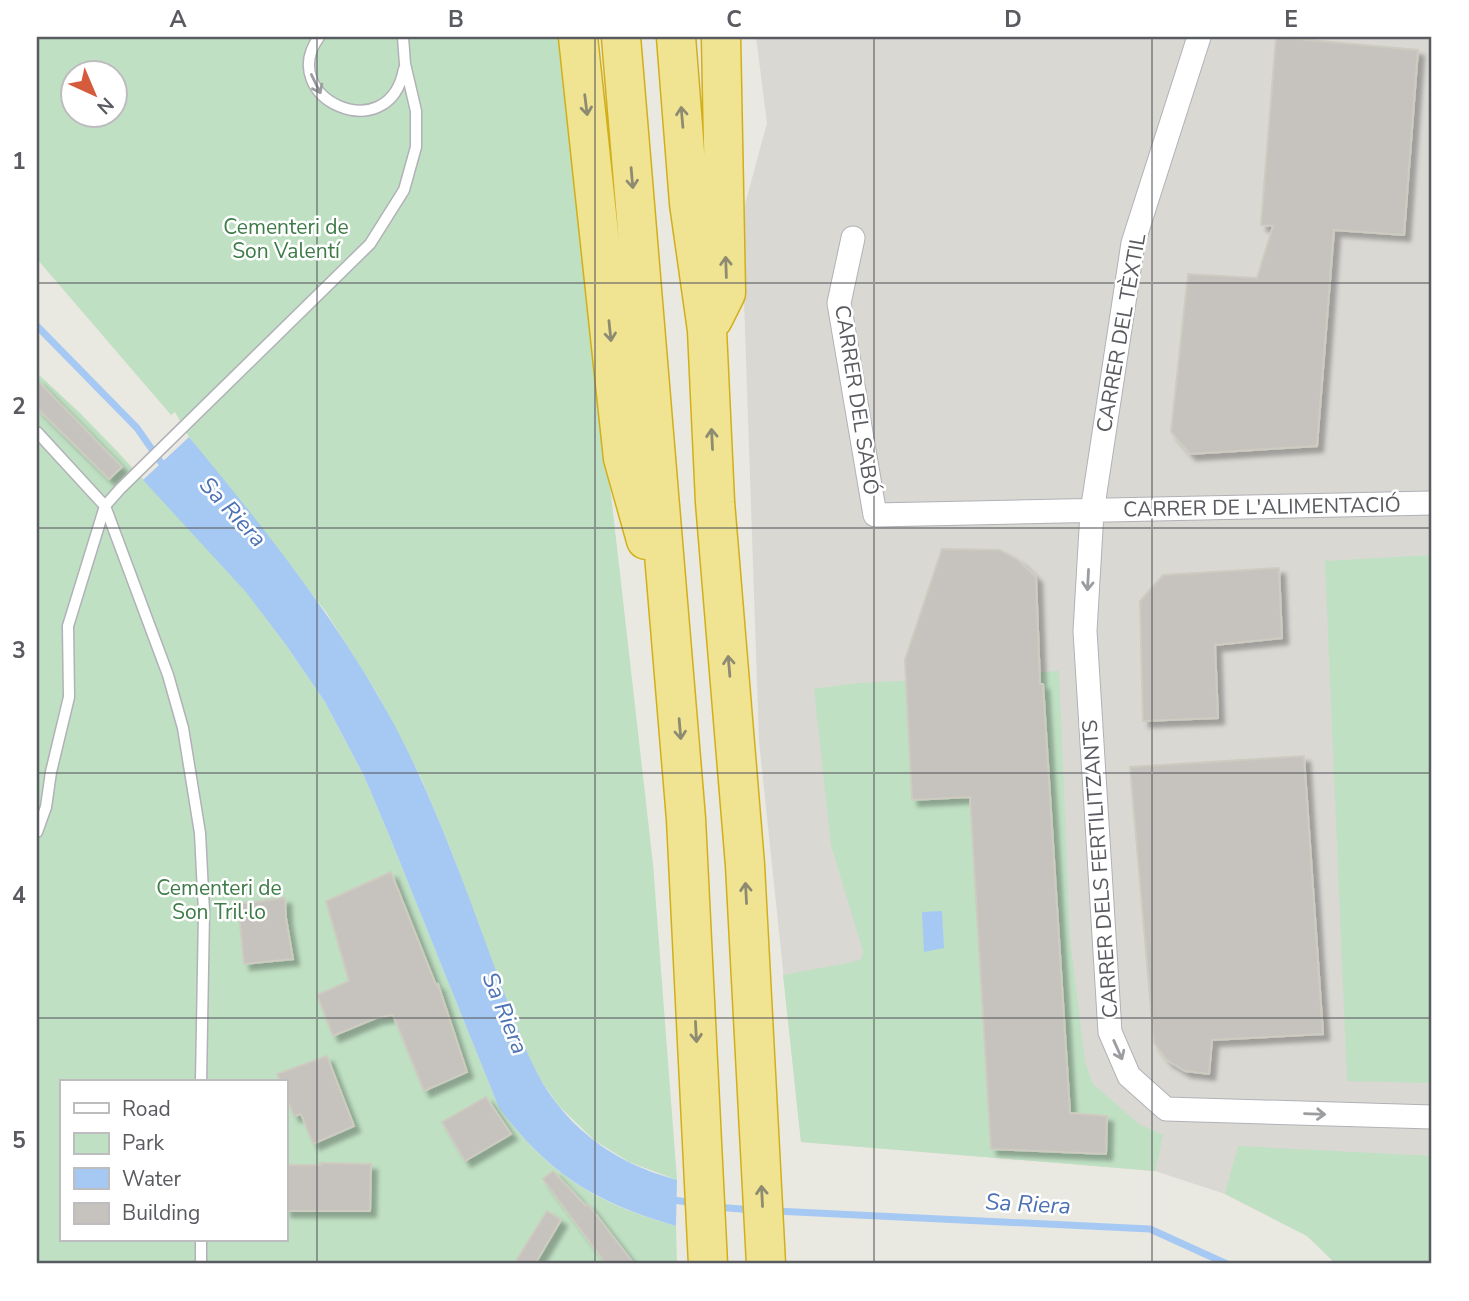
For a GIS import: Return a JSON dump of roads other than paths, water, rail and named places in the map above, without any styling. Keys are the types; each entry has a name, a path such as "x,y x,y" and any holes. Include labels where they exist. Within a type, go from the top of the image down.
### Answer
{"highway":[{"path":"578,37 623,458 672,636"},
{"path":"621,37 687,819 708,1264"},
{"path":"676,37 689,203 707,330 715,502 741,805 766,1264"},
{"path":"707,330 726,293 721,37"}],"street":[{"name":"CARRER DEL TÈXTIL","path":"1092,512 1133,243 1199,37"},
{"name":"CARRER DEL SABÓ","path":"853,238 839,303 875,515 1092,512"},
{"name":"CARRER DE L'ALIMENTACIÓ","path":"1092,512 1432,503"},
{"name":"CARRER DELS FERTILITZANTS","path":"1092,512 1085,631 1110,1032 1129,1076 1166,1108 1432,1117"}],"lane":[{"path":"319,37 310,59 311,74 321,94 340,108 354,111 370,110 395,93 405,64 402,37"},
{"path":"37,832 46,807 68,697 68,626 106,506 120,489 370,244 404,191 416,147 416,111 403,48 396,37"},
{"path":"37,432 106,506 168,675 184,728 200,832 204,912 201,1080"},
{"path":"201,1242 201,1264"}],"water":[{"path":"189,437 325,612 395,726 441,827 534,1068 549,1093 566,1115 596,1142 630,1163 677,1180 676,1226 621,1207 577,1184 537,1152 499,1108 364,776 325,702 245,591 143,480"},
{"path":"942,911 944,948 924,952 922,912"}],"waterway":[{"name":"Sa Riera","path":"37,326 137,428 167,471"},
{"name":"Sa Riera","path":"667,1199 694,1203"},
{"name":"Sa Riera","path":"716,1207 753,1210"},
{"name":"Sa Riera","path":"775,1211 1150,1229 1227,1264"}],"park label":[{"name":"Cementeri de Son Valentí","path":"286,239"},
{"name":"Cementeri de Son Tril·lo","path":"219,900"}]}
